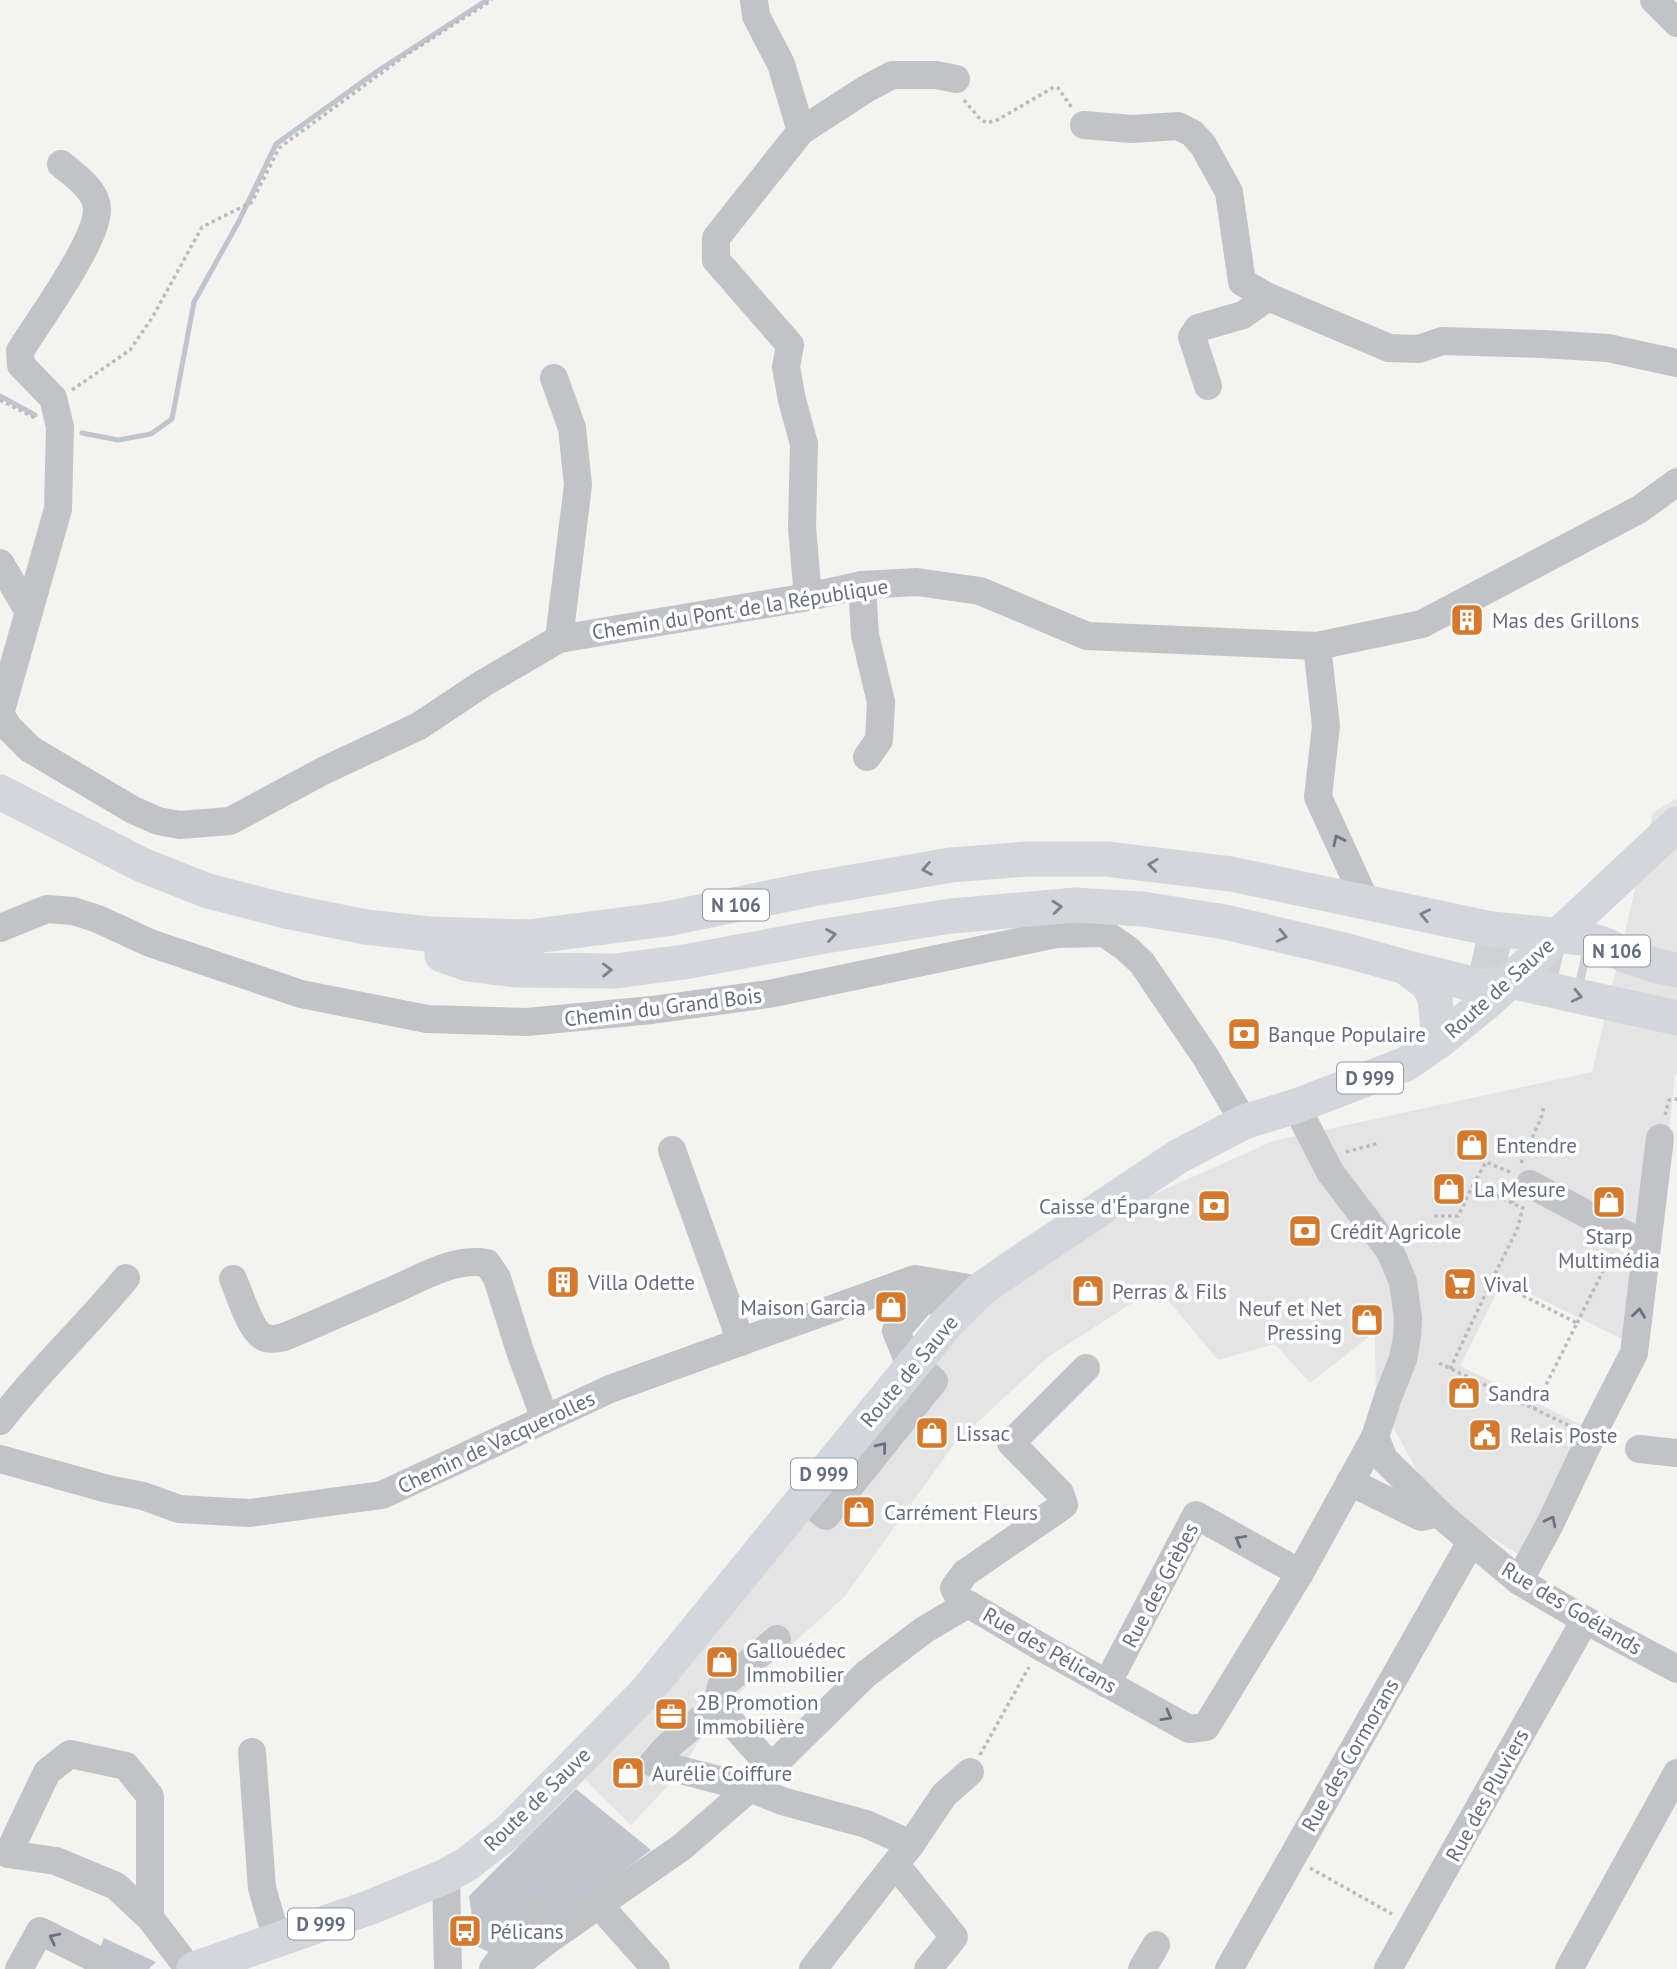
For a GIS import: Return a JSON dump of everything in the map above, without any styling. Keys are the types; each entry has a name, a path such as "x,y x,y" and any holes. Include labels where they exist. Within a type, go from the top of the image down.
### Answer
{"main road":[{"name":"N 106","path":"0,792 142,865 208,891 286,912 353,925 429,934 528,937 666,919 812,889 951,865 1027,859 1106,859 1231,874 1366,902 1483,939"},
{"name":"N 106","path":"0,806 53,839 119,873 194,904 247,921 305,935 442,955 528,953 611,946 684,936 953,889 1045,882 1110,883 1224,896 1483,939 1557,936 1582,939 1604,944 1627,956 1657,966 1677,970"},
{"name":"Route de Sauve","path":"192,1969 371,1907 446,1876 467,1864 508,1832 645,1693 912,1366 971,1299 1013,1267 1179,1156 1244,1122 1296,1106 1406,1064 1439,1041 1510,981 1677,824"},
{"path":"442,955 468,964 515,970 615,971 684,962 951,916 1075,905 1142,909 1225,922 1348,951 1479,988 1510,981 1677,1018"},
{"path":"1461,981 1497,963 1501,951 1499,937 1483,939"},
{"path":"1405,968 1428,984 1435,998 1439,1041"},
{"name":"N 106","path":"1586,974 1677,994"}],"street":[{"path":"754,0 756,16 781,64 801,131"},
{"path":"1654,0 1677,23"},
{"path":"807,597 802,527 804,444 786,367 790,345 716,260 716,238 801,131 892,75 936,75 956,79"},
{"path":"1084,125 1132,129 1178,126 1192,133 1203,145 1229,192 1242,282 1268,297 1389,348 1419,349 1441,341 1543,344 1608,348 1677,363"},
{"path":"57,415 53,398 21,365 19,351 92,234 97,209 92,194 61,164"},
{"path":"1208,386 1192,337 1198,328 1243,315 1268,297"},
{"path":"554,378 572,428 578,485 559,639"},
{"name":"Chemin du Pont de la République","path":"57,415 58,509 0,714 9,728 30,749 133,810 158,821 180,825 230,821 323,771 419,726 492,678 559,639 807,597 862,585 917,582 980,592 1087,636 1317,646 1422,624 1640,509 1677,482"},
{"path":"0,563 29,610"},
{"path":"862,585 864,635 881,702 879,740 867,757"},
{"path":"1317,646 1326,726 1318,797 1366,902"},
{"name":"Chemin du Grand Bois","path":"0,928 47,909 73,911 98,919 150,943 301,994 427,1019 527,1022 652,1010 769,994 1056,934 1104,933 1142,963 1205,1056 1244,1122"},
{"path":"1296,1106 1331,1172 1390,1251 1403,1282 1408,1318 1407,1337 1403,1359 1375,1437"},
{"path":"1519,1581 1634,1353 1660,1138"},
{"path":"672,1150 741,1342"},
{"path":"1520,1185 1647,1246"},
{"path":"233,1279 255,1331 263,1338 275,1339 443,1268 472,1261 486,1264 497,1278 545,1419"},
{"path":"0,1420 25,1388 126,1278"},
{"name":"Chemin de Vacquerolles","path":"0,1459 143,1496 179,1509 249,1513 382,1495 610,1389 915,1279 971,1299"},
{"path":"963,1606 954,1588 965,1573 1064,1505 1060,1493 1011,1443 1086,1368"},
{"name":"Rue des Pélicans","path":"511,1969 682,1847 750,1788 866,1674 924,1630 968,1604 1189,1729 1206,1727 1300,1573 1375,1437"},
{"name":"Rue des Goélands","path":"1375,1437 1384,1459 1471,1542 1519,1581 1677,1669"},
{"path":"1639,1449 1677,1453"},
{"path":"1350,1482 1421,1517 1439,1513"},
{"name":"Rue des Grèbes","path":"1107,1684 1196,1515 1300,1573"},
{"name":"Rue des Cormorans","path":"1229,1969 1471,1542"},
{"name":"Rue des Pluviers","path":"1388,1969 1585,1620"},
{"path":"777,1639 721,1686 717,1706 667,1747 653,1763 750,1788 782,1801 866,1824 904,1854 954,1937 929,1969"},
{"path":"717,1706 771,1767"},
{"path":"252,1752 262,1888 277,1940"},
{"path":"150,1918 150,1796 126,1766 70,1754 47,1772 8,1854 56,1861 116,1886 150,1918 192,1969"},
{"path":"813,1969 904,1854 944,1795 970,1772"},
{"path":"1569,1969 1677,1773"},
{"path":"446,1876 448,1969"},
{"path":"599,1905 656,1969"},
{"path":"493,1969 540,1907"},
{"path":"19,1969 40,1931 92,1957 103,1969"}],"path":[{"path":"0,400 32,416 57,415 130,350 152,318 202,227 252,202 279,148 406,55 492,0"},
{"path":"956,79 959,93 980,119 987,123 1054,87 1058,88 1084,125"},
{"path":"1669,1100 1677,1099"},
{"path":"1450,1369 1517,1230 1523,1208 1520,1185 1544,1106"},
{"path":"1346,1152 1378,1143"},
{"path":"1434,1216 1458,1216 1486,1162 1520,1185"},
{"path":"1473,1185 1520,1185"},
{"path":"1534,1409 1622,1233"},
{"path":"1492,1280 1577,1323"},
{"path":"1439,1363 1591,1436"},
{"path":"970,1772 1041,1647"},
{"path":"1300,1862 1392,1914"}],"shaded area":[{"path":"1677,798 1677,1074 1644,1350 1503,1280 1460,1366 1600,1434 1540,1568 1434,1501 1376,1396 1375,1332 1310,1383 1275,1344 1218,1360 1157,1287 1048,1357 955,1443 844,1597 714,1716 679,1774 631,1825 584,1778 1009,1259 1273,1141 1592,1072 1653,813"},
{"path":"576,1789 651,1850 506,1960 476,1946 469,1896"},
{"path":"104,1938 156,1962 149,1969 111,1969 99,1950"}],"waterway":[{"path":"82,433 118,440 151,434 172,419 194,302 239,221 276,144 376,72 487,0"},
{"path":"0,396 35,415"}],"tunnel":[{"path":"1474,950 1586,974"}],"place":[{"name":"Mas des Grillons","path":"1467,620"},
{"name":"Banque Populaire","path":"1244,1034"},
{"name":"Entendre","path":"1472,1145"},
{"name":"La Mesure","path":"1449,1189"},
{"name":"Starp Multimédia","path":"1609,1202"},
{"name":"Caisse d'Épargne","path":"1214,1206"},
{"name":"Crédit Agricole","path":"1305,1231"},
{"name":"Villa Odette","path":"563,1282"},
{"name":"Vival","path":"1460,1284"},
{"name":"Perras & Fils","path":"1088,1291"},
{"name":"Maison Garcia","path":"891,1307"},
{"name":"Neuf et Net Pressing","path":"1367,1320"},
{"name":"Sandra","path":"1464,1393"},
{"name":"Lissac","path":"932,1433"},
{"name":"Relais Poste","path":"1485,1435"},
{"name":"Carrément Fleurs","path":"859,1512"},
{"name":"Gallouédec Immobilier","path":"722,1662"},
{"name":"2B Promotion Immobilière","path":"671,1714"},
{"name":"Aurélie Coiffure","path":"628,1773"},
{"name":"Pélicans","path":"465,1931"}]}
